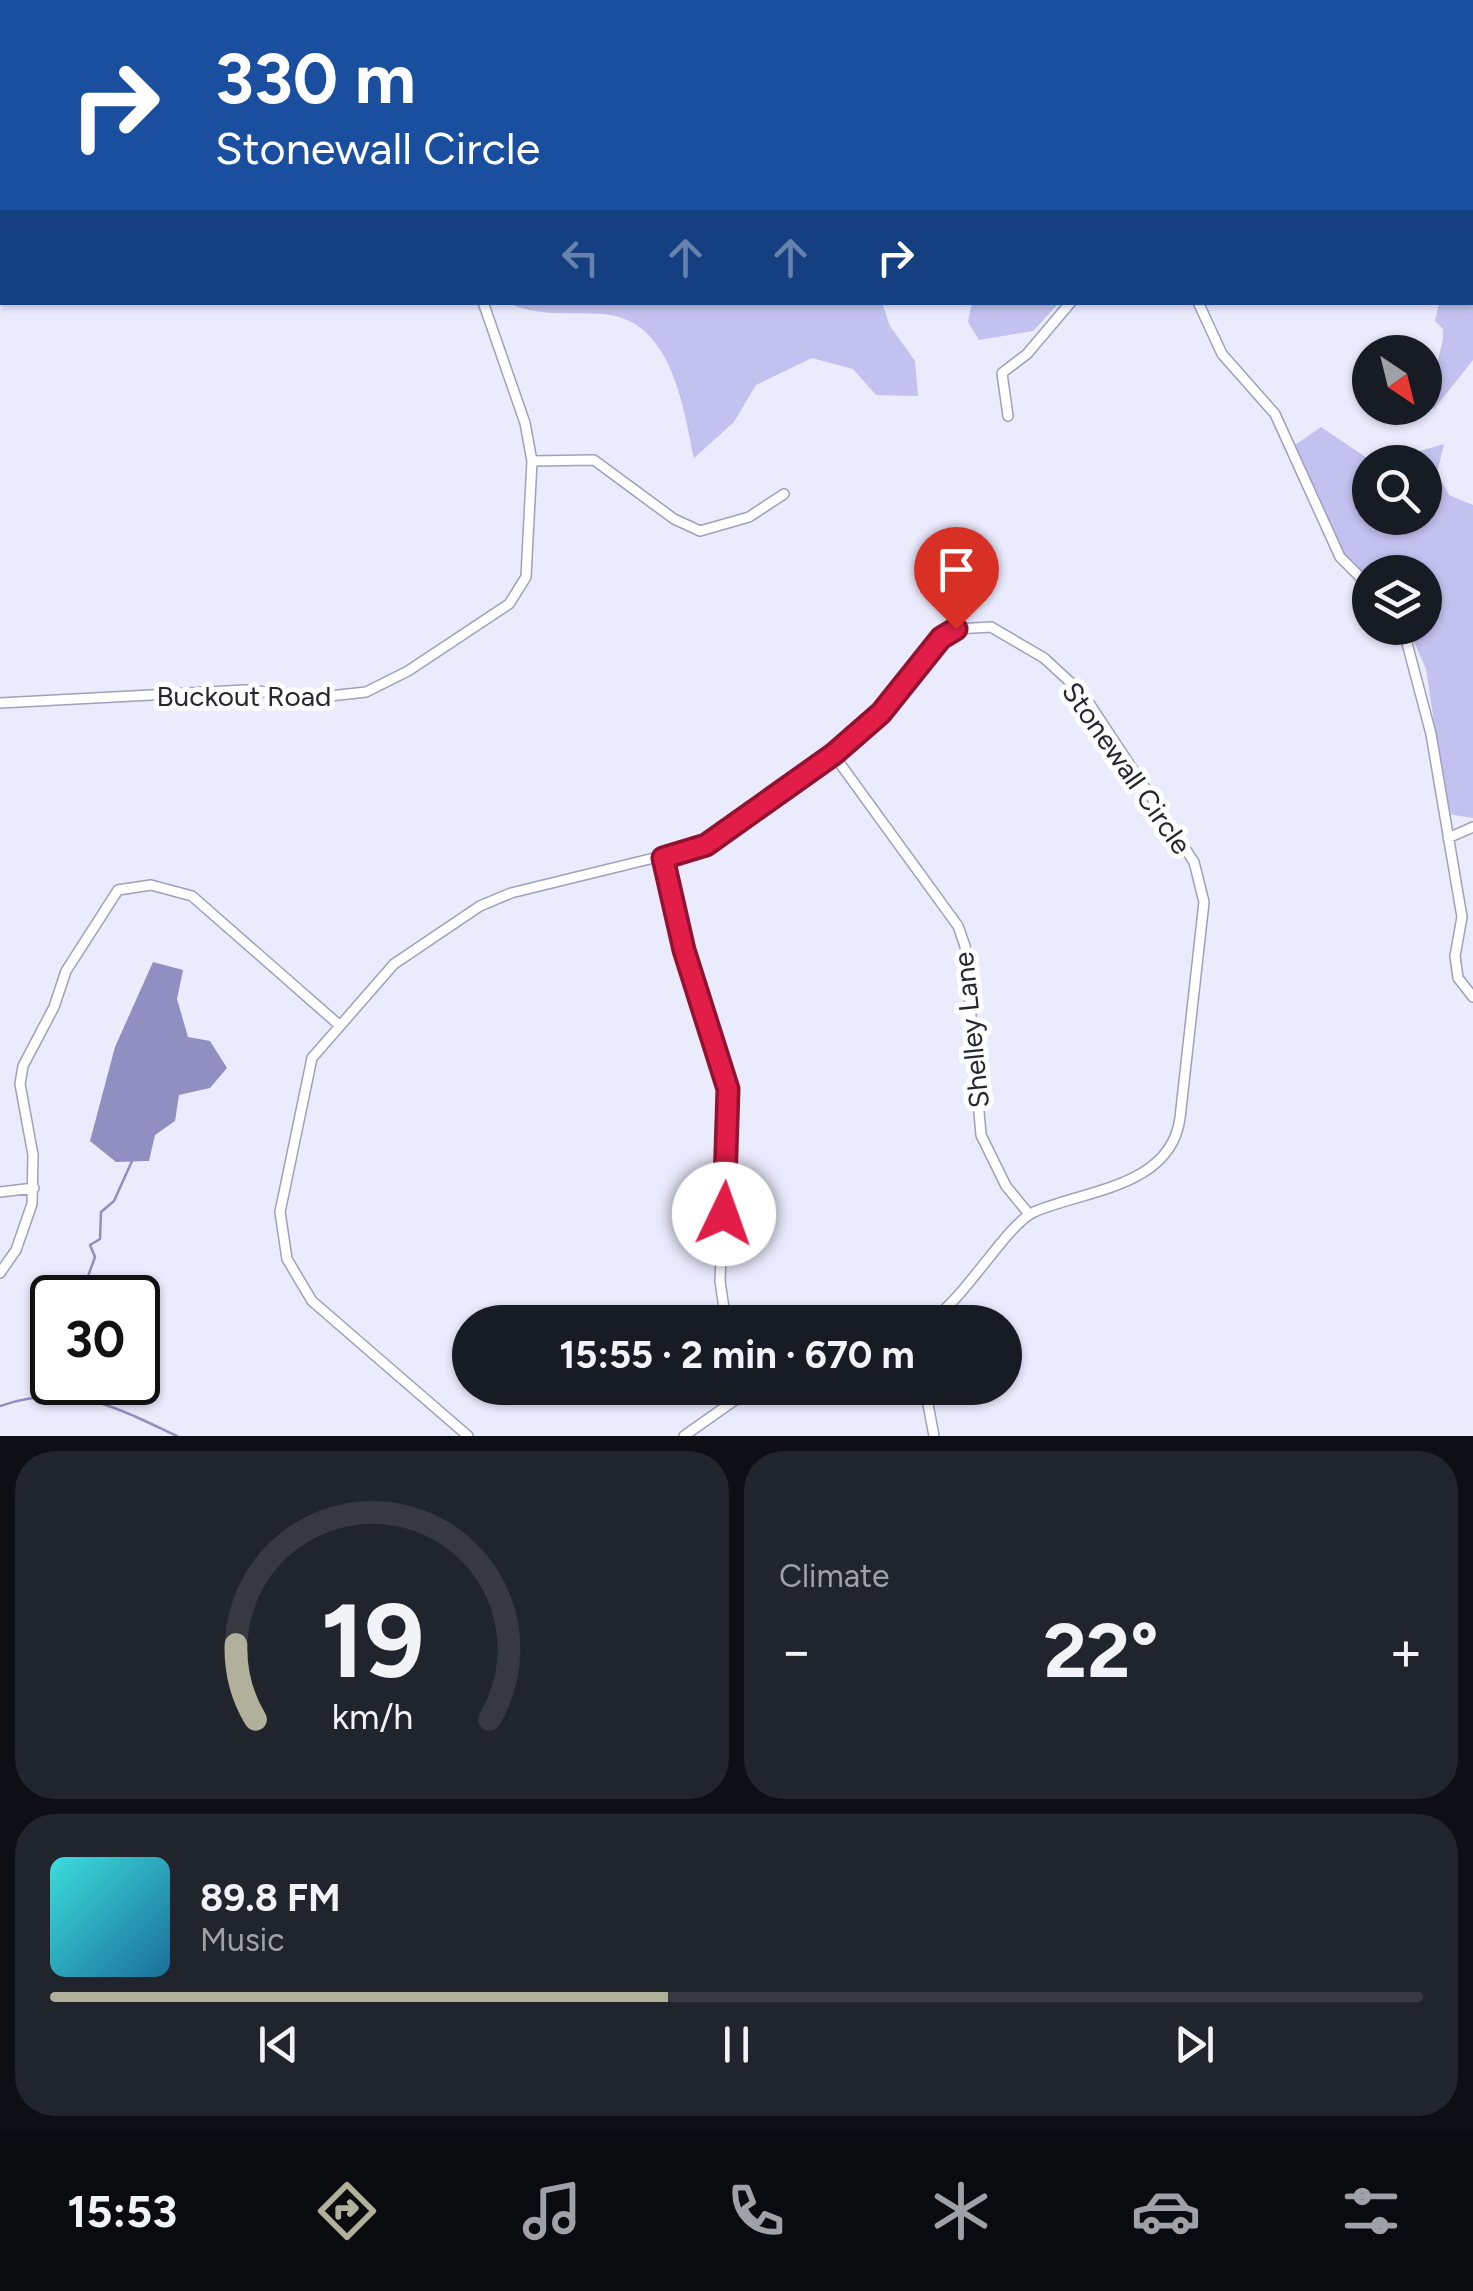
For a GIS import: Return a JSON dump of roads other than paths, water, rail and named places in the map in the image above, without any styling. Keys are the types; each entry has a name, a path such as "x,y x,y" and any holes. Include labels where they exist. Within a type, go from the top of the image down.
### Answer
{"street":[{"name":"Buckout Road","path":"0,703 245,690 329,697 374,690 509,604 526,577 532,460 525,423 484,305"},
{"path":"1008,416 1002,373 1027,354 1068,305"},
{"path":"1199,305 1222,354 1276,414 1340,557 1352,569"},
{"path":"532,460 594,460 674,520 700,531 749,517 784,494"},
{"name":"Stonewall Circle","path":"468,1436 312,1301 287,1259 280,1212 312,1058 394,964 480,906 511,892 706,845 834,754 881,713 941,638 971,625 991,627 1044,658 1082,694 1194,862 1204,902 1180,1118 1172,1146 1145,1172 1030,1214"},
{"path":"1407,645 1431,734 1462,917 1455,956 1458,978 1473,996"},
{"name":"Shelley Lane","path":"834,754 958,926 965,946 982,1135 1006,1186 1030,1214"},
{"path":"1448,838 1473,827"},
{"path":"663,858 684,950 728,1089 720,1281 724,1305"},
{"path":"0,1274 26,1228 34,1188 33,1155 20,1084 24,1066 54,1007 66,971 118,890 151,885 192,896 338,1024"},
{"path":"0,1192 34,1188"},
{"path":"952,1305 1030,1214"},
{"path":"684,1436 728,1405"},
{"path":"928,1405 934,1436"}],"waterway":[{"path":"88,1275 95,1257 90,1245 100,1239 101,1212 114,1201 132,1161"},
{"path":"0,1406 25,1399 70,1397 112,1407 177,1436"}]}
